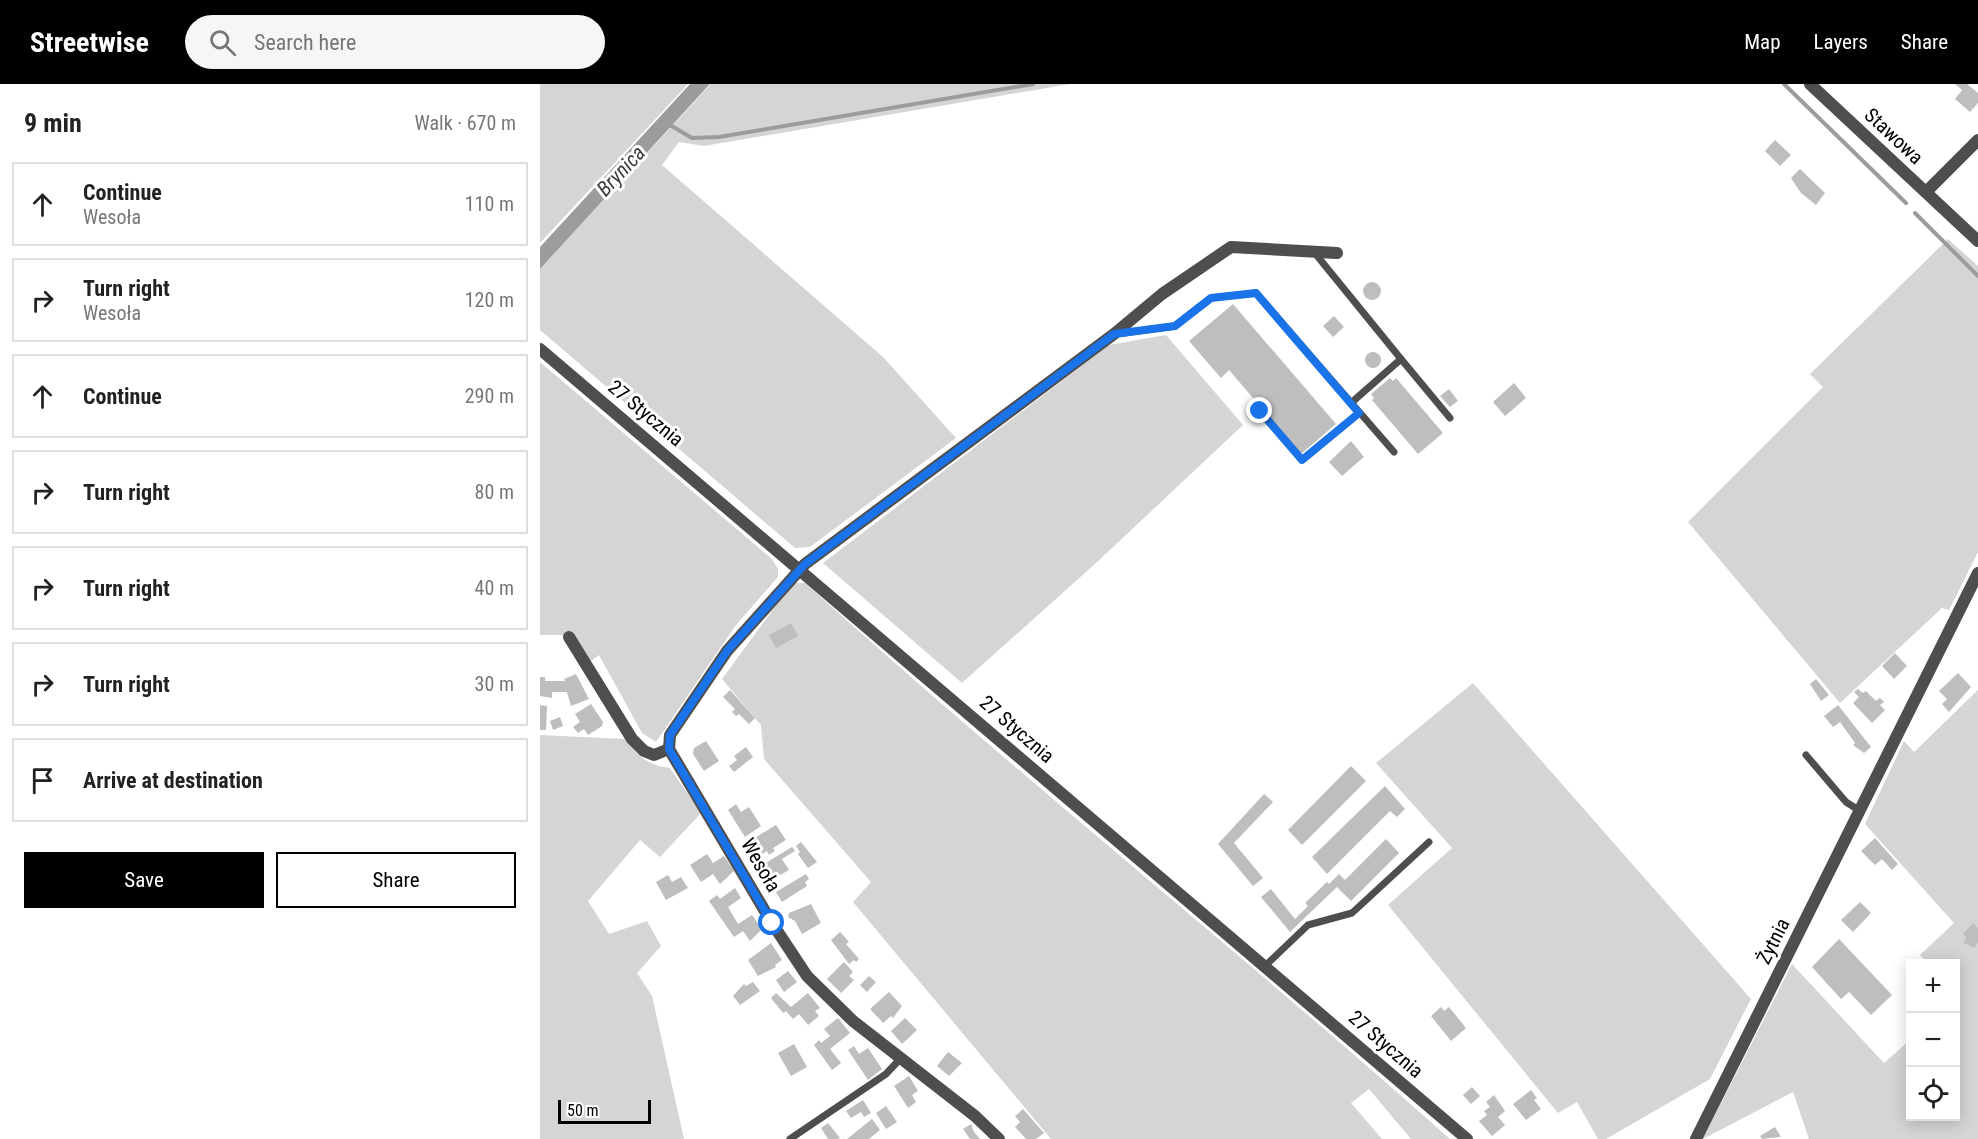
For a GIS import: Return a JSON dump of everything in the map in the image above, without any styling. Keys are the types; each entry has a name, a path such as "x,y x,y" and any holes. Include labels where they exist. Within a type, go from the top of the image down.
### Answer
{"street":[{"name":"Stawowa","path":"1810,84 1978,242"},
{"name":"Stawowa","path":"1926,192 1978,140"},
{"path":"569,636 632,739 644,751 654,755 669,749 670,735 727,651 800,569 1114,334 1162,294 1231,247 1337,253"},
{"name":"27 Stycznia","path":"540,349 1467,1139"},
{"name":"Żytnia","path":"1696,1139 1978,573"},
{"name":"Wesoła","path":"669,749 772,923 807,976 836,1006 900,1059 975,1116 999,1139"}],"lane":[{"path":"1313,251 1450,418"},
{"path":"1114,334 1175,326 1211,298 1256,293 1394,452"},
{"path":"1351,403 1401,359"},
{"path":"1260,411 1302,460 1359,413"},
{"path":"1806,755 1846,802 1860,811"},
{"path":"1265,966 1308,926 1352,913 1429,842"},
{"path":"790,1139 886,1074 900,1059"}],"shaded area":[{"path":"540,84 688,84 540,243"},
{"path":"711,84 1070,84 704,146 679,142 662,165 883,357 956,438 810,547 795,548 540,330 540,269"},
{"path":"1948,239 1978,266 1978,552 1949,610 1942,608 1840,703 1688,522 1823,387 1810,374"},
{"path":"1166,335 1243,425 1096,563 962,683 823,563 1109,345"},
{"path":"540,362 772,559 778,569 778,577 736,625 656,742 642,733 599,655 582,668 562,635 540,635"},
{"path":"796,583 805,583 884,654 1450,1139 1411,1139 1369,1089 1351,1103 1382,1139 1051,1139 853,902 871,882 764,759 761,725 722,679 788,589"},
{"path":"1473,683 1751,999 1710,1079 1606,1139 1598,1139 1577,1102 1558,1113 1388,905 1452,848 1376,763"},
{"path":"1978,690 1978,1139 1809,1139 1793,1092 1703,1139 1792,964 1884,1063 1906,1044 1906,1121 1960,1121 1960,959 1924,959 1920,955 1954,923 1865,824 1904,741 1914,752"},
{"path":"540,735 625,739 644,759 655,765 670,768 701,813 660,857 640,840 588,901 609,934 647,921 661,946 637,973 652,996 684,1139 540,1139"}],"water":[{"name":"Brynica","path":"690,84 710,84 540,269 540,247"}],"building":[{"path":"1955,84 1967,84 1978,93 1978,103 1970,112 1955,99 1962,90"},
{"path":"1775,140 1791,155 1780,166 1765,151"},
{"path":"1800,169 1825,193 1816,205 1801,193 1791,178"},
{"path":"1372,282 1378,285 1381,291 1378,297 1372,300 1366,297 1363,291 1366,285"},
{"path":"1233,304 1336,424 1301,454 1229,370 1221,378 1189,341"},
{"path":"1334,316 1344,327 1333,337 1323,326"},
{"path":"1370,352 1376,352 1381,360 1379,366 1370,368 1365,363 1365,357"},
{"path":"1390,378 1393,381 1396,378 1443,433 1418,454 1372,400 1374,398 1371,394"},
{"path":"1514,383 1526,398 1505,416 1493,402"},
{"path":"1449,389 1458,401 1450,407 1440,396"},
{"path":"1351,441 1364,457 1342,476 1329,462"},
{"path":"791,623 798,636 776,648 769,635"},
{"path":"1895,653 1907,666 1894,679 1882,666"},
{"path":"1958,673 1971,687 1949,712 1942,704 1947,699 1939,691"},
{"path":"576,674 589,699 571,706 567,692 552,692 552,698 540,696 540,677 545,677 545,681 565,681 564,679"},
{"path":"1816,679 1829,695 1821,701 1810,684"},
{"path":"1858,689 1863,693 1866,691 1876,701 1880,698 1884,702 1880,705 1885,710 1872,723 1853,703 1859,697 1854,692"},
{"path":"730,690 755,718 749,724 739,714 736,716 732,712 735,709 723,697"},
{"path":"591,704 603,722 602,726 588,735 584,729 578,733 573,727 580,722 575,714"},
{"path":"540,705 547,706 546,730 540,730"},
{"path":"1838,705 1871,747 1864,753 1853,745 1855,743 1840,722 1833,727 1824,716"},
{"path":"560,717 563,726 553,730 550,721"},
{"path":"706,741 719,761 704,771 693,754 694,748"},
{"path":"746,747 753,757 734,772 729,766 737,760 734,756"},
{"path":"1351,766 1366,781 1302,845 1288,830"},
{"path":"1385,786 1405,809 1397,817 1390,811 1327,874 1312,857"},
{"path":"1264,794 1273,802 1234,843 1263,878 1253,886 1218,844"},
{"path":"736,804 741,812 749,807 761,826 745,837 728,810"},
{"path":"776,825 786,840 773,848 775,851 769,855 767,851 757,857 748,842"},
{"path":"1875,838 1898,864 1892,870 1882,859 1875,865 1861,851"},
{"path":"1386,839 1399,853 1351,901 1337,887 1290,932 1261,897 1271,889 1295,919 1308,906 1305,903 1327,882 1329,884 1339,874 1345,880"},
{"path":"801,842 817,862 808,868 798,854 800,852 796,846"},
{"path":"792,847 795,851 782,859 789,870 768,882 759,867"},
{"path":"707,854 713,863 724,856 734,871 720,884 713,874 701,882 690,865"},
{"path":"806,874 809,879 805,882 807,886 782,902 776,892"},
{"path":"668,875 672,882 681,877 688,888 666,900 656,882"},
{"path":"735,888 741,898 728,907 738,924 752,915 762,929 750,941 743,931 734,937 709,901 717,895 720,899"},
{"path":"1860,902 1871,913 1853,932 1841,920"},
{"path":"811,904 821,923 802,934 795,921 788,917 789,913"},
{"path":"1973,923 1978,928 1978,943 1974,948 1964,943 1966,937 1963,934"},
{"path":"840,932 849,942 846,944 859,959 856,962 854,960 849,964 831,940"},
{"path":"1839,939 1892,995 1871,1015 1849,992 1841,999 1812,967"},
{"path":"771,943 782,960 775,965 776,967 758,976 748,960"},
{"path":"844,962 853,972 849,976 854,980 841,993 827,979"},
{"path":"788,971 797,982 784,992 776,980"},
{"path":"869,976 876,982 867,992 860,985"},
{"path":"753,982 760,991 740,1005 733,996 744,984 746,986"},
{"path":"889,992 902,1006 893,1018 891,1016 883,1023 870,1009"},
{"path":"776,993 791,1007 808,993 820,1008 815,1011 819,1016 808,1025 799,1014 793,1019 786,1011 783,1013 771,998"},
{"path":"1441,1007 1444,1011 1449,1007 1466,1028 1451,1041 1431,1016"},
{"path":"838,1018 850,1033 830,1049 841,1063 832,1070 814,1045 819,1040 821,1043 830,1036 824,1029"},
{"path":"905,1018 917,1030 902,1044 891,1031"},
{"path":"794,1044 807,1067 791,1076 778,1053"},
{"path":"854,1046 859,1054 868,1048 882,1069 868,1080 848,1050"},
{"path":"948,1052 962,1063 949,1076 937,1066"},
{"path":"909,1076 918,1091 912,1095 916,1102 908,1108 894,1086"},
{"path":"1472,1087 1480,1096 1471,1104 1463,1095"},
{"path":"1531,1090 1537,1098 1534,1100 1541,1109 1526,1120 1513,1104"},
{"path":"1494,1095 1505,1111 1498,1117 1505,1125 1492,1136 1479,1121 1487,1115 1484,1111 1490,1107 1486,1102"},
{"path":"863,1100 871,1113 864,1117 861,1112 851,1118 846,1111"},
{"path":"886,1106 897,1122 886,1129 876,1113"},
{"path":"1023,1109 1044,1133 1036,1139 1026,1139 1015,1127 1020,1122 1015,1116"},
{"path":"872,1119 880,1130 869,1139 847,1139"},
{"path":"828,1123 840,1138 828,1139 821,1128"},
{"path":"971,1124 980,1139 970,1139 963,1129"},
{"path":"1775,1127 1781,1137 1762,1139 1760,1136"}],"waterway":[{"path":"670,125 692,138 719,137 1033,84"},
{"path":"1784,84 1906,203"},
{"path":"1915,213 1978,276"}],"route":[{"path":"772,923 669,749 670,735 727,651 805,564 1114,334 1175,326 1211,298 1256,293 1359,413 1302,460 1260,411"}]}
